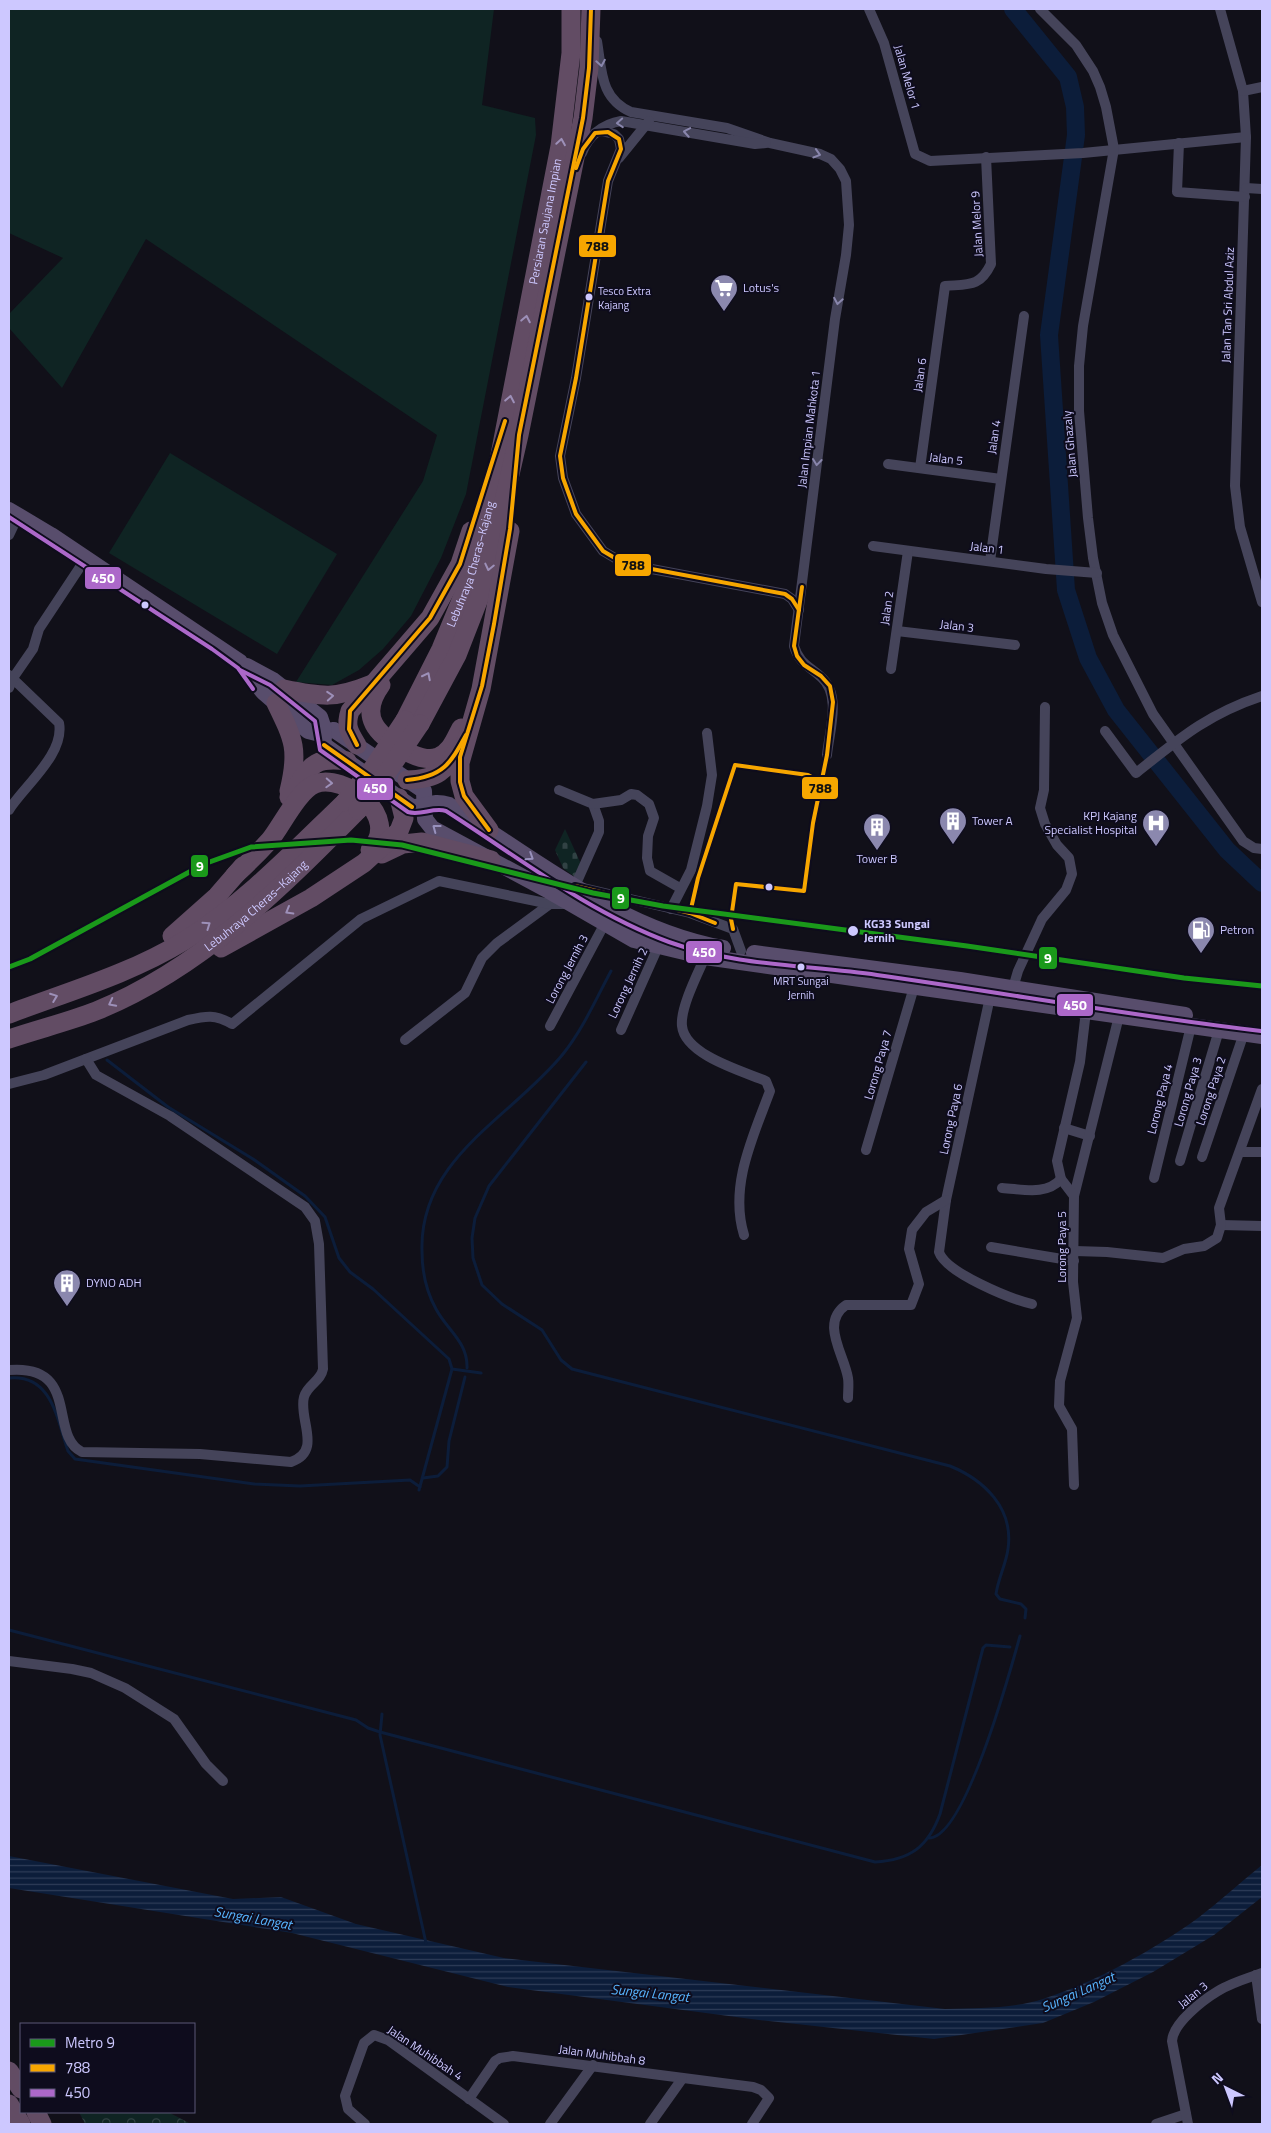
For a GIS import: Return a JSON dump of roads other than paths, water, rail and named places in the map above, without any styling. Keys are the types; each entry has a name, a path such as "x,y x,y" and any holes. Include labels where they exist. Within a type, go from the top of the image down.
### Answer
{"highway":[{"name":"Persiaran Saujana Impian","path":"511,433 524,368 560,146 571,53 571,9"},
{"name":"Persiaran Saujana Impian","path":"524,368 571,180 583,118 592,12"},
{"path":"235,875 264,838 287,799 316,762 352,753 347,730 347,720 350,711 430,618 460,564 511,433"},
{"path":"489,830 464,796 460,781 460,762 481,689 517,487 511,433"},
{"name":"Lebuhraya Cheras–Kajang","path":"9,1038 96,1011 155,981 221,938 287,882 352,806 373,768 412,722 470,579 511,433"},
{"path":"399,656 377,690 370,706 373,723 380,733 416,757 428,759 438,757 450,749 481,689"},
{"path":"287,799 296,763 294,743 280,696 324,697 351,692 374,683"},
{"path":"407,780 435,776 448,767 468,732"},
{"path":"134,967 196,916 270,840 305,791 315,784 327,781 354,792 372,806 378,817 381,832 377,843 364,857 311,898"},
{"path":"364,863 399,831 404,818 399,798"},
{"name":"Lebuhraya Cheras–Kajang","path":"9,1014 134,967 184,941 244,898 352,806"},
{"path":"155,981 246,935 311,898 364,863 403,844 422,842 491,860"},
{"path":"9,2071 20,2088"},
{"path":"9,2104 21,2124"}],"main road":[{"path":"13,513 86,558 243,664 263,692 280,696 308,732 334,730 352,753 399,798 412,807 419,808 425,804 437,802 449,805 576,886 622,913 672,936 741,951 850,964 1262,1025"},
{"path":"352,753 407,780 424,791 426,819 432,828 634,940 705,957 1262,1036"}],"street":[{"name":"Jalan Melor 1","path":"869,9 884,43 915,154 930,161 986,157"},
{"name":"Jalan Ghazaly","path":"1040,9 1076,45 1093,71 1106,107 1114,149 1083,326 1079,366 1081,438 1093,558 1102,603 1113,635 1153,714 1244,841 1254,848 1262,849"},
{"name":"Jalan Tan Sri Abdul Aziz","path":"1220,9 1243,91 1246,137 1235,486 1240,527 1262,602"},
{"path":"592,12 607,92 620,107 649,120"},
{"path":"1243,91 1262,87"},
{"path":"571,180 583,149 595,133 612,123 649,120"},
{"path":"649,120 618,160 608,181 576,378 560,456 563,478 576,514 603,551 625,564 785,594 792,599 799,610"},
{"name":"Jalan Impian Mahkota 1","path":"649,120 728,128 770,143 820,154 831,159 840,169 846,181 849,225 846,255 835,319 794,646 796,656 804,665 821,676 830,686 833,702 827,755"},
{"path":"595,133 608,132 619,139 618,160"},
{"path":"986,157 1083,153 1246,137"},
{"path":"1179,143 1177,192 1245,193 1262,189"},
{"name":"Jalan Melor 9","path":"945,286 972,284 984,277 991,264 986,157"},
{"name":"Jalan 6","path":"920,468 945,286"},
{"name":"Jalan 4","path":"990,561 1024,316"},
{"name":"Jalan 5","path":"888,464 1001,479"},
{"path":"9,535 13,513"},
{"name":"Jalan 1","path":"873,546 1046,569 1097,573"},
{"name":"Jalan 2","path":"892,669 908,550"},
{"path":"9,810 18,796 39,776 61,734 59,723 10,680 33,649 39,629 86,558"},
{"path":"785,594 802,587"},
{"name":"Jalan 3","path":"897,631 1015,645"},
{"path":"1105,731 1136,773 1173,742 1208,718 1238,704 1262,696"},
{"path":"1012,988 1042,919 1066,890 1072,874 1069,858 1057,845 1045,824 1040,808 1044,790 1045,707"},
{"path":"671,909 680,888 691,870 707,806 712,775 707,733"},
{"path":"559,790 593,804 621,800 631,794 637,795 649,804 654,818 648,836 646,858 650,871 680,888"},
{"path":"593,804 599,821 599,832 576,886 671,909 733,929 741,951"},
{"path":"9,1084 44,1075 188,1020 209,1015 220,1017 232,1024 362,920 439,881 550,904 570,904"},
{"path":"405,1040 465,993 482,958 497,943 550,904"},
{"name":"Lorong Jernih 3","path":"550,1026 605,923"},
{"name":"Lorong Jernih 2","path":"621,1030 658,947"},
{"path":"705,957 684,1014 682,1025 685,1036 693,1047 704,1054 766,1081 770,1091 744,1158 738,1210 744,1235"},
{"name":"Lorong Paya 7","path":"866,1150 914,987"},
{"name":"Lorong Paya 6","path":"990,997 946,1200 939,1247 943,1259 978,1284 1014,1300 1032,1304"},
{"path":"1002,1188 1040,1190 1056,1185 1061,1180 1057,1161 1080,1062 1086,1011"},
{"path":"1074,1196 1120,1016"},
{"name":"Lorong Paya 4","path":"1154,1178 1191,1026"},
{"name":"Lorong Paya 3","path":"1180,1161 1219,1030"},
{"name":"Lorong Paya 2","path":"1202,1158 1244,1033"},
{"path":"9,1370 32,1372 47,1379 56,1392 72,1443 82,1452 200,1454 291,1462 302,1456 307,1446 308,1434 303,1399 306,1392 320,1377 323,1369 323,1318 318,1237 315,1222 310,1213 297,1200 250,1172 170,1116 96,1075 86,1059"},
{"path":"991,1247 1074,1256 1107,1252 1163,1258 1184,1249 1211,1244 1217,1238 1221,1225 1219,1208 1241,1152 1262,1089"},
{"path":"1064,1128 1090,1136"},
{"path":"1241,1152 1262,1152"},
{"name":"Lorong Paya 5","path":"1061,1180 1074,1196 1073,1282 1077,1318 1060,1381 1059,1406 1072,1429 1074,1485"},
{"path":"848,1398 848,1378 833,1330 835,1316 846,1305 911,1305 919,1284 909,1248 912,1230 926,1212 946,1200"},
{"path":"1221,1225 1262,1226"},
{"path":"9,1660 72,1669 98,1676 125,1688 174,1719 206,1764 223,1781"},
{"path":"1259,1974 1262,2019"},
{"name":"Jalan 3","path":"1187,2119 1172,2041 1173,2031 1180,2022 1219,1990 1259,1974"},
{"name":"Jalan Muhibbah 4","path":"350,2117 345,2096 360,2052 367,2038 374,2035 388,2040 504,2124"},
{"name":"Jalan Muhibbah 8","path":"469,2099 500,2058 513,2056 753,2087 761,2090 769,2098 752,2124"},
{"path":"550,2124 593,2065"},
{"path":"650,2124 682,2079"},
{"path":"350,2117 365,2124"},
{"path":"1156,2124 1187,2119"}],"water":[{"name":"Sungai Langat","path":"9,1856 233,1899 281,1897 356,1924 504,1958 945,2009 1019,2005 1063,1992 1104,1974 1143,1953 1198,1918 1262,1865 1262,1897 1214,1935 1153,1972 1094,2002 1043,2023 934,2039 759,2020 508,1987 292,1933 9,1888"}],"waterway":[{"path":"1013,9 1068,77 1075,107 1076,135 1049,335 1066,590 1088,658 1116,710 1227,850 1262,883"},
{"path":"467,1368 461,1343 436,1309 427,1288 422,1258 425,1218 436,1190 452,1164 472,1141 542,1077 563,1054 583,1024 611,971"},
{"path":"107,1060 168,1107 253,1159 305,1196 325,1217 339,1258 350,1272 373,1289 449,1359 452,1369 419,1490"},
{"path":"586,1062 489,1186 475,1218 472,1238 473,1258 482,1285 502,1304 542,1330 561,1360 572,1369 950,1466 963,1472 985,1488 1001,1508 1009,1534 1006,1560 996,1594 1000,1599 1021,1604 1026,1609 1025,1618"},
{"path":"452,1369 481,1373"},
{"path":"423,1478 438,1476 447,1467 449,1441 465,1377"},
{"path":"9,1378 23,1379 35,1383 44,1391 56,1413 68,1451 75,1459 254,1484 300,1486 410,1480 420,1487"},
{"path":"9,1630 356,1720 368,1728 380,1732 875,1862 887,1861 908,1855 916,1850 930,1835 940,1814 983,1648 986,1645 1010,1647"},
{"path":"929,1838 943,1831 957,1811 971,1783 997,1714 1020,1636"},
{"path":"382,1714 380,1735 426,1943"}],"metro line":[{"name":"9","path":"9,967 30,959 204,864 251,847 351,840 402,845 593,893 663,906 967,946 1184,978 1262,986"}],"place":[{"name":"Tesco Extra Kajang","path":"589,297"},
{"name":"Lotus's","path":"724,312"},
{"name":"Tower A","path":"953,845"},
{"name":"KPJ Kajang Specialist Hospital","path":"1156,847"},
{"name":"Tower B","path":"877,851"},
{"name":"KG33 Sungai Jernih","path":"853,931"},
{"name":"Petron","path":"1201,954"},
{"name":"MRT Sungai Jernih","path":"801,967"},
{"name":"DYNO ADH","path":"67,1307"}]}
